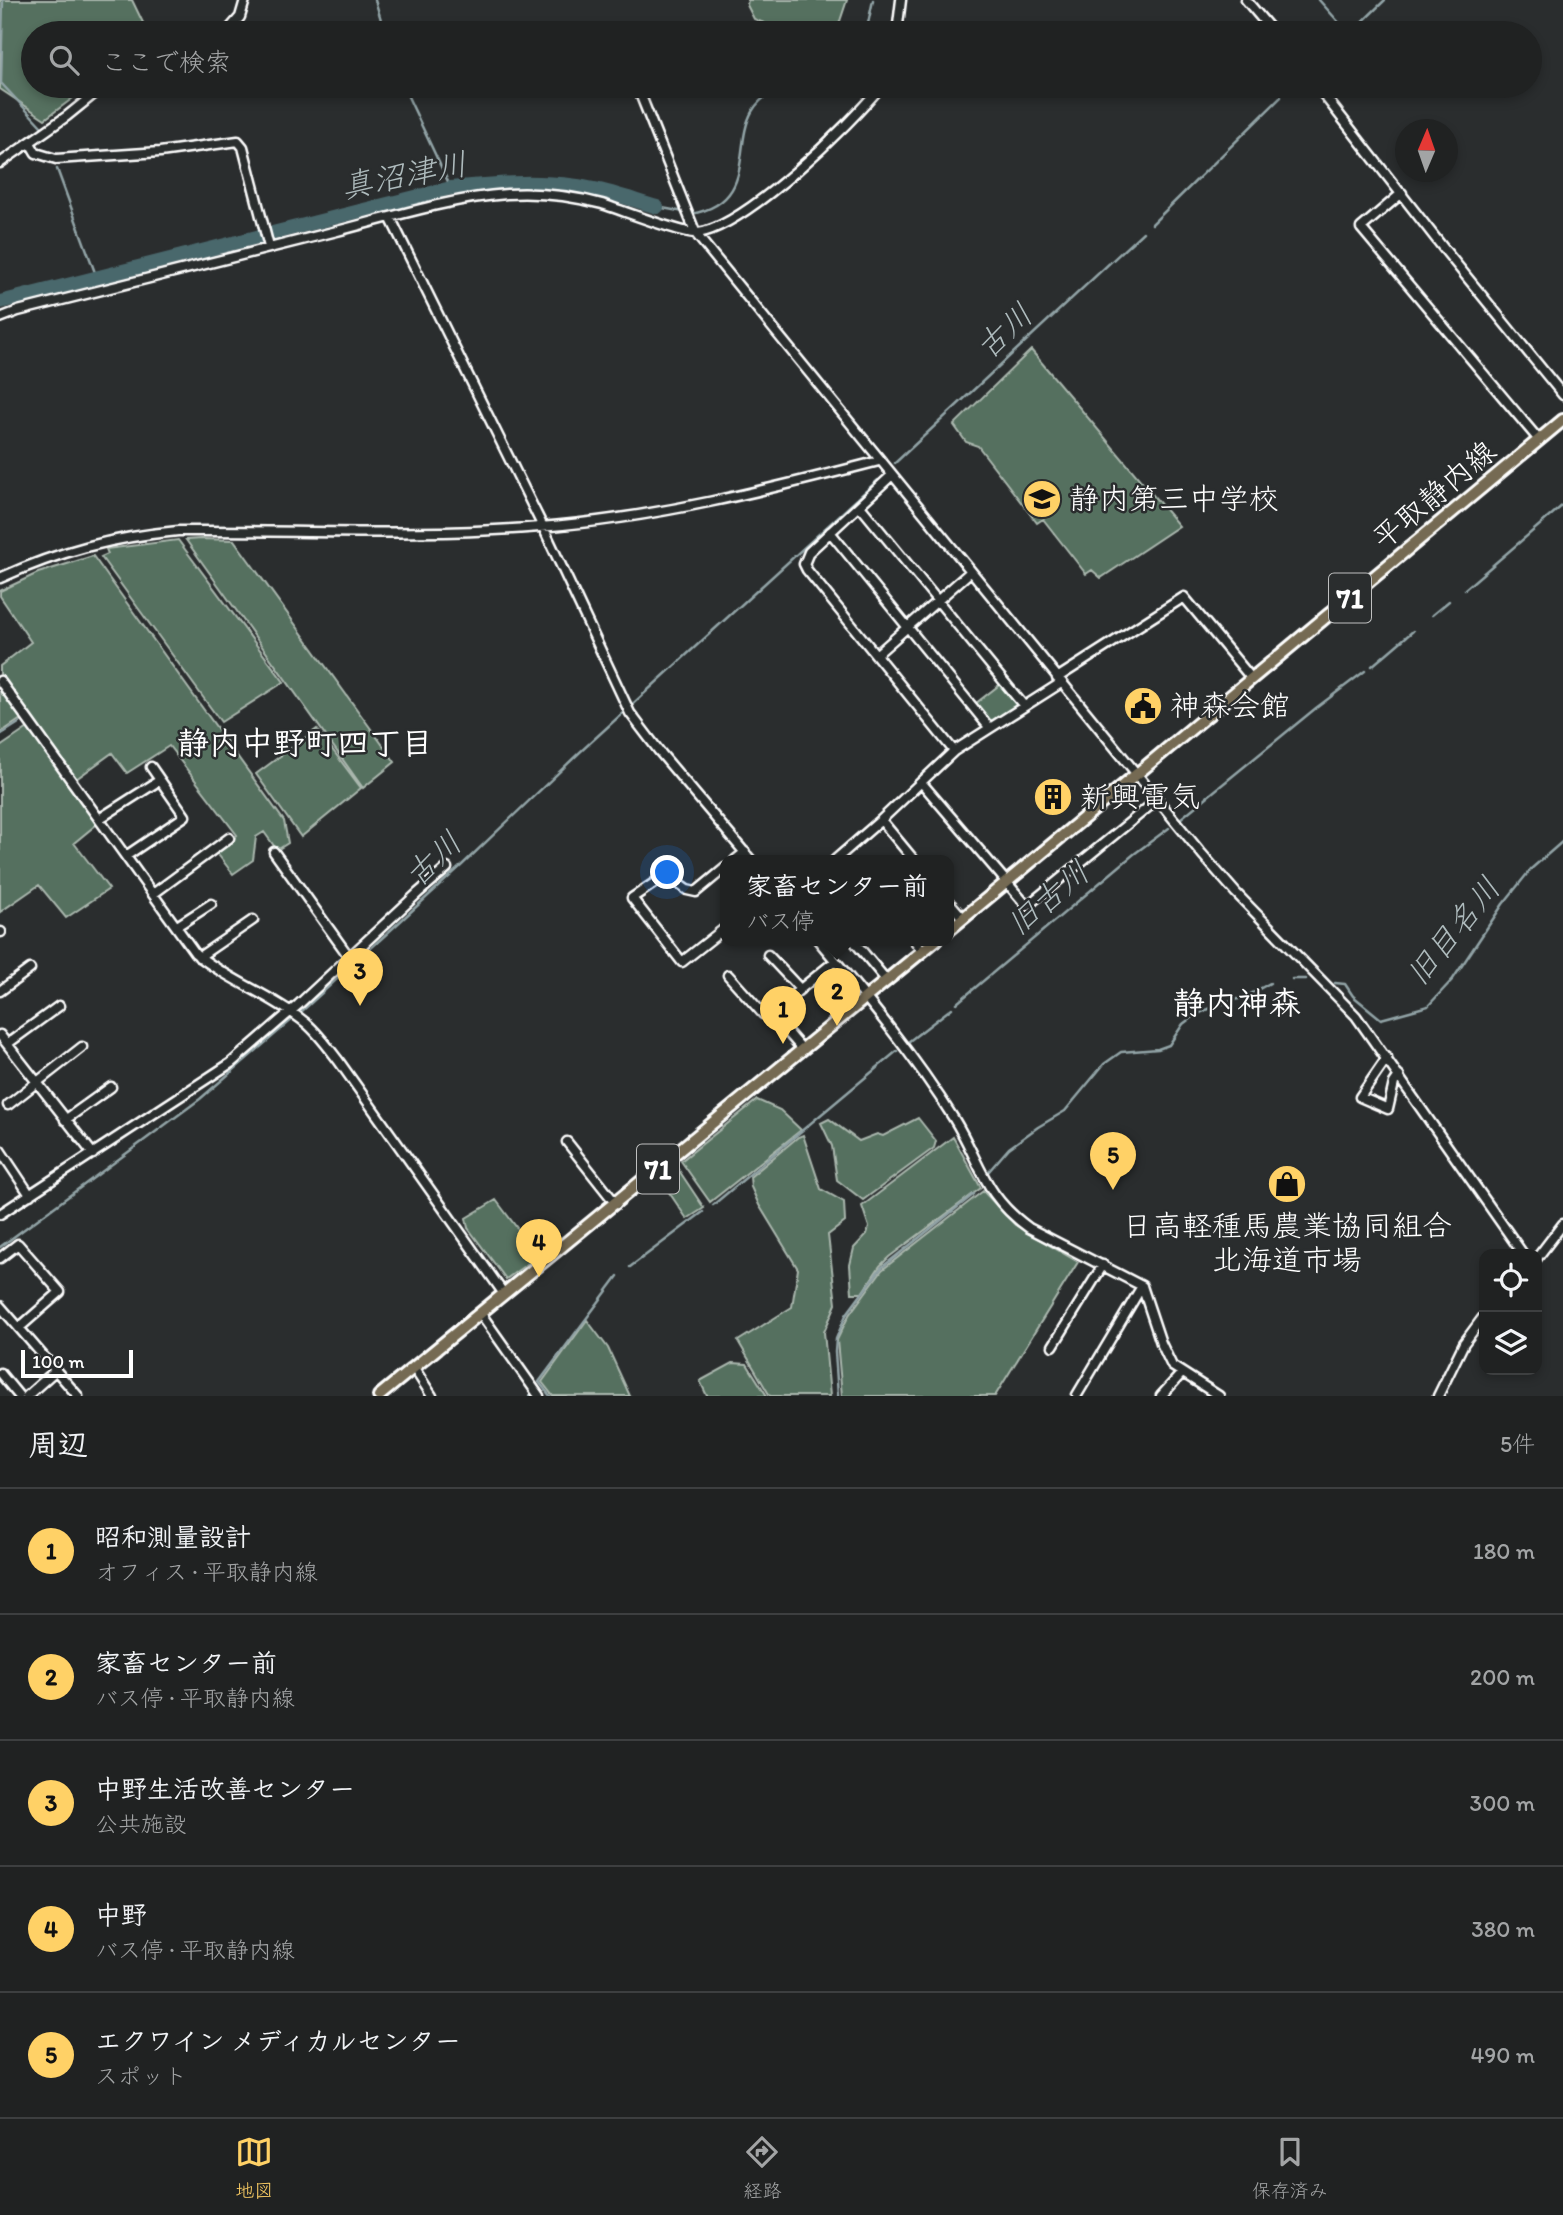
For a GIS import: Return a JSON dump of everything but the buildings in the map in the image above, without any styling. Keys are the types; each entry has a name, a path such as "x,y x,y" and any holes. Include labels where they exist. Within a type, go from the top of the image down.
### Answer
{"main road":[{"name":"平取静内線","path":"954,926 1563,420"},
{"name":"71","path":"379,1396 929,946"}],"street":[{"path":"236,21 245,0"},
{"path":"898,21 901,0"},
{"path":"1246,0 1264,21"},
{"path":"0,163 30,144 89,98"},
{"path":"642,98 696,234 1157,800 1236,893 1356,1016 1520,1249"},
{"path":"0,318 269,244 477,197 527,193 599,204 696,234 722,225 763,198 801,167 872,98"},
{"path":"1326,98 1563,395"},
{"path":"30,144 36,153 56,159 160,152 238,141 243,146 269,244"},
{"path":"1402,194 1361,228 1539,440"},
{"path":"390,217 543,527 628,709 659,751 747,855"},
{"path":"0,578 66,551 138,535 175,531 454,532 543,527 631,517 704,504 879,461"},
{"path":"891,476 805,558 807,570 954,751"},
{"path":"859,506 1024,706"},
{"path":"830,532 989,727"},
{"path":"876,655 970,572"},
{"path":"843,855 954,751 1184,597 1252,679"},
{"path":"0,681 199,957 219,972 300,1018 317,1034 505,1294"},
{"path":"126,856 186,816 151,767"},
{"path":"99,819 160,780"},
{"path":"921,782 1027,906 1157,800"},
{"path":"881,820 910,855"},
{"path":"153,894 229,838"},
{"path":"274,852 350,958"},
{"path":"741,855 745,852"},
{"path":"0,1214 231,1063 447,868"},
{"path":"720,872 696,892 687,890 666,876 632,898 682,962 720,932"},
{"path":"177,926 211,904"},
{"path":"954,908 963,918"},
{"path":"199,957 253,920"},
{"path":"823,946 867,998 955,1121 991,1191 1000,1203 1013,1217 1029,1228 1142,1286 1163,1348 1172,1366 1219,1396"},
{"path":"858,946 887,981"},
{"path":"919,946 923,951"},
{"path":"768,955 800,989"},
{"path":"727,975 764,1014 771,1013 835,961"},
{"path":"0,991 30,969"},
{"path":"0,1052 60,1006"},
{"path":"771,1013 803,1050"},
{"path":"0,1035 93,1154"},
{"path":"8,1105 82,1047"},
{"path":"1387,1058 1360,1097 1388,1109 1394,1083 1399,1076"},
{"path":"65,1120 111,1087"},
{"path":"567,1142 616,1203"},
{"path":"0,1150 30,1195"},
{"path":"1542,1251 1563,1224"},
{"path":"0,1258 18,1244 60,1292 19,1328"},
{"path":"1053,1346 1103,1265"},
{"path":"1077,1395 1142,1286"},
{"path":"0,1306 78,1396"},
{"path":"481,1314 539,1396"},
{"path":"1438,1396 1464,1343 1479,1323"},
{"path":"414,1367 432,1396"},
{"path":"27,1396 56,1370"},
{"path":"0,1373 19,1396"},
{"path":"1161,1396 1182,1373"}],"green space":[{"path":"0,0 132,0 142,21 21,21 21,98 73,98 45,119 0,89"},
{"path":"748,0 847,0 840,21 759,21 754,19 747,5"},
{"path":"1031,350 1179,526 1101,578 1092,570 1086,574 1043,519 1037,523 978,446 966,442 954,425"},
{"path":"178,540 284,682 221,722 101,557 108,554 106,549"},
{"path":"186,540 234,540 395,762 363,788"},
{"path":"93,556 284,821 288,843 277,850 264,832 256,837 253,860 233,874 216,852 237,835 169,746 127,773 112,753 76,779 0,674 0,666 31,642 0,596 0,591 38,573"},
{"path":"1002,683 1018,703 1017,707 989,721 975,704"},
{"path":"0,690 21,719 0,733"},
{"path":"28,728 97,824 74,843 109,889 66,918 39,885 0,912 0,747"},
{"path":"317,729 361,788 301,837 256,774"},
{"path":"757,1100 780,1110 801,1130 710,1202 681,1161"},
{"path":"918,1118 936,1141 934,1148 863,1200 837,1180 832,1146 821,1123 829,1119 859,1141 877,1134 883,1136"},
{"path":"803,1135 821,1189 844,1202 845,1222 828,1235 836,1304 824,1332 830,1396 770,1396 738,1341 792,1307 798,1269 759,1205 751,1187 750,1177"},
{"path":"953,1137 981,1188 889,1257 862,1293 852,1293 850,1265 854,1248 867,1234 869,1227 862,1206"},
{"path":"676,1166 704,1208 687,1219 660,1179"},
{"path":"983,1191 1015,1225 1078,1262 995,1396 842,1396 837,1340 849,1315 882,1270"},
{"path":"496,1200 538,1256 506,1279 468,1228 466,1218"},
{"path":"587,1320 608,1348 630,1396 553,1396 542,1382"},
{"path":"733,1363 747,1364 767,1396 707,1396 700,1381"}],"waterway":[{"path":"3,0 1,83 41,126"},
{"path":"375,0 381,21"},
{"name":"真沼津川","path":"869,21 873,0"},
{"name":"古川","path":"1319,0 1338,21"},
{"path":"1363,21 1385,0"},
{"path":"409,98 451,188"},
{"name":"真沼津川","path":"691,214 717,205 732,190 739,172 745,131 752,112 764,98"},
{"name":"古川","path":"1152,224 1280,98"},
{"path":"57,169 97,278"},
{"name":"真沼津川","path":"0,302 451,188 505,183 559,184 602,191 657,207"},
{"name":"真沼津川","path":"657,207 684,212"},
{"name":"古川","path":"895,463 1143,232"},
{"name":"古川","path":"0,1247 200,1099 302,1011 878,480"},
{"name":"旧古川","path":"1465,589 1563,505"},
{"name":"旧古川","path":"1432,615 1449,601"},
{"name":"旧古川","path":"1372,666 1413,631"},
{"name":"旧古川","path":"1180,819 1365,671"},
{"path":"0,735 22,721"},
{"name":"旧古川","path":"957,1003 1134,854 1169,828"},
{"name":"旧目名川","path":"1335,983 1345,984 1353,996 1381,1019 1428,1006 1453,979 1503,904 1531,869 1563,841"},
{"name":"旧目名川","path":"1292,979 1306,979"},
{"name":"旧目名川","path":"989,1171 1009,1148 1065,1111 1104,1064 1121,1052 1158,1049 1169,1045 1183,1024 1195,1015 1245,997 1270,983"},
{"name":"旧古川","path":"908,1042 952,1008"},
{"name":"旧古川","path":"713,1205 897,1051"},
{"name":"旧目名川","path":"838,1396 836,1339 846,1315 881,1268 974,1194"},
{"name":"旧古川","path":"630,1267 703,1212"},
{"name":"旧古川","path":"550,1396 539,1382 618,1276"}],"place":[{"name":"静内第三中学校","path":"1042,499"},
{"name":"神森会館","path":"1143,706"},
{"name":"新興電気","path":"1053,797"},
{"name":"中野生活改善センター","path":"360,1006"},
{"name":"家畜センター前","path":"837,1026"},
{"name":"昭和測量設計","path":"783,1044"},
{"name":"日高軽種馬農業協同組合 北海道市場","path":"1287,1184"},
{"name":"エクワイン メディカルセンター","path":"1113,1190"},
{"name":"中野","path":"539,1277"}],"district":[{"name":"静内中野町四丁目","path":"305,743"},
{"name":"静内神森","path":"1237,1003"}]}
